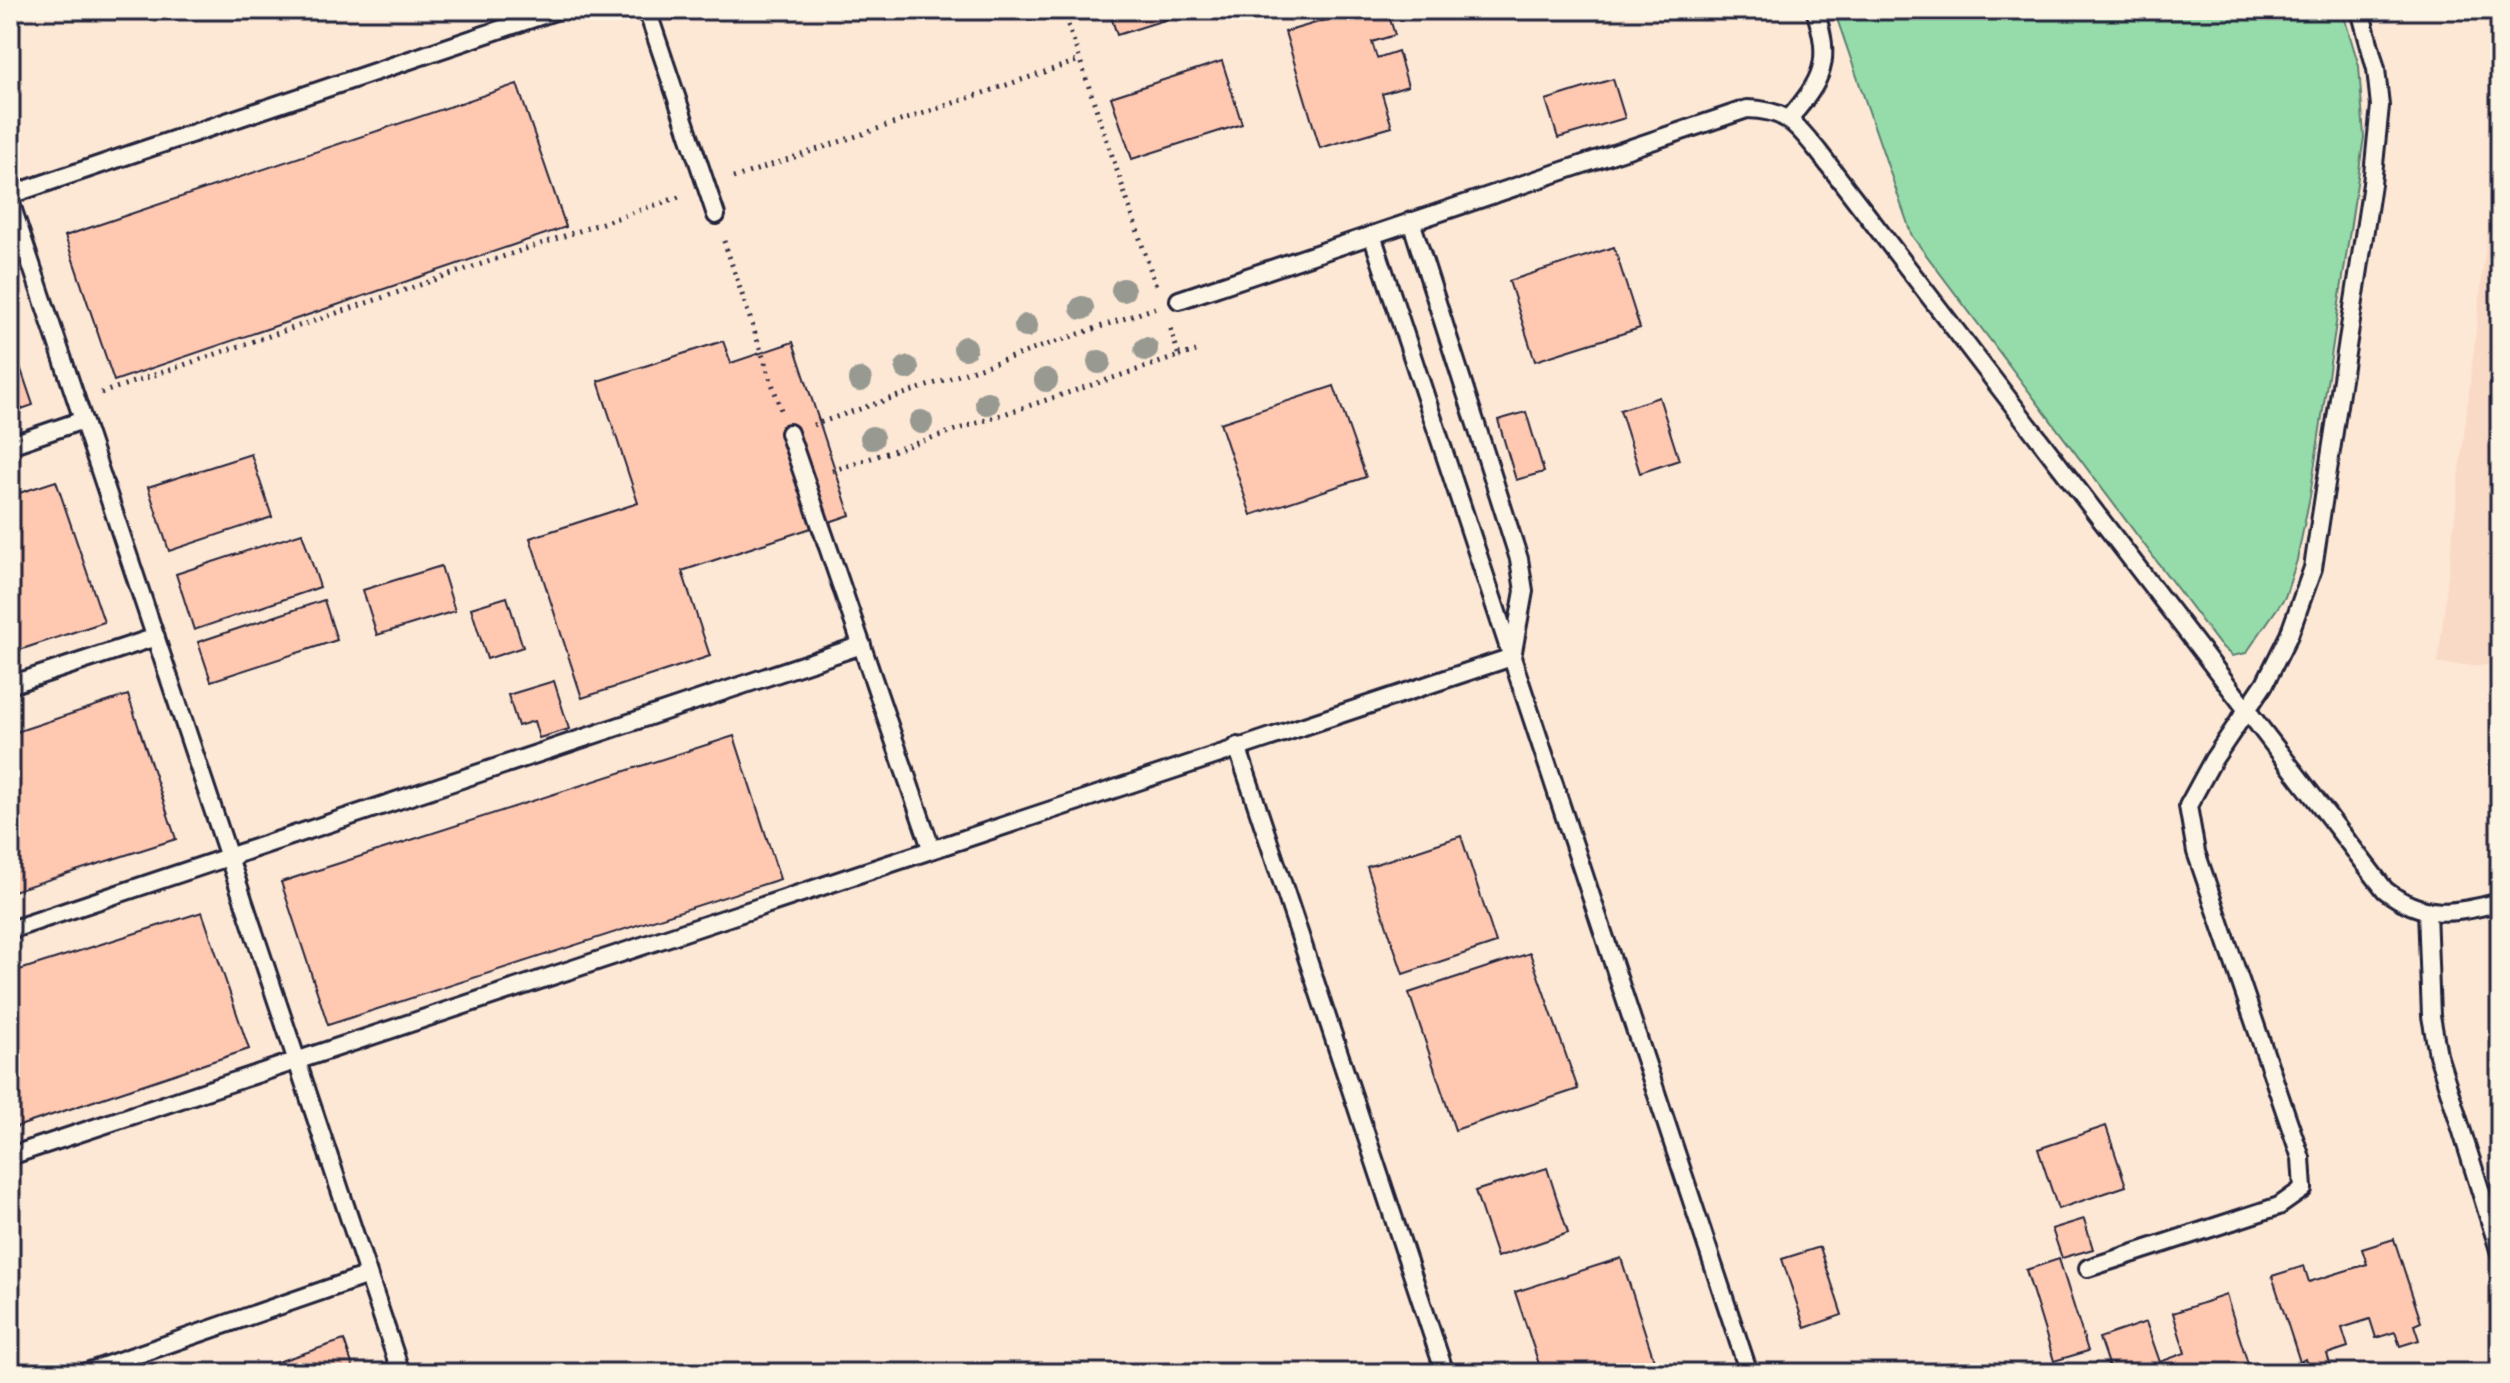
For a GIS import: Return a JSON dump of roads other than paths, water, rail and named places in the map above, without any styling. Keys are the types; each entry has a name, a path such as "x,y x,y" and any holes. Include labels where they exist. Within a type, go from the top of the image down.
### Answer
{"lane":[{"path":"10,195 558,10"},
{"path":"647,10 716,215"},
{"path":"1789,119 1817,86 1826,59 1815,10"},
{"path":"2088,1268 2279,1206 2303,1189 2301,1158 2189,828 2188,806 2197,786 2247,710 2289,635 2313,568 2372,184 2380,106 2376,69 2360,10"},
{"path":"1171,303 1747,109 1781,113 1818,151 2385,890 2407,907 2427,911 2476,909 2500,902"},
{"path":"10,201 401,1373"},
{"path":"1411,221 1519,559 1524,591 1512,657"},
{"path":"1372,235 1749,1373"},
{"path":"10,445 83,420"},
{"path":"789,433 931,848"},
{"path":"10,685 156,637"},
{"path":"10,930 862,645"},
{"path":"10,1156 1512,657"},
{"path":"1237,746 1445,1373"},
{"path":"2427,911 2431,1016 2438,1055 2500,1253"},
{"path":"84,1373 368,1275"}]}
